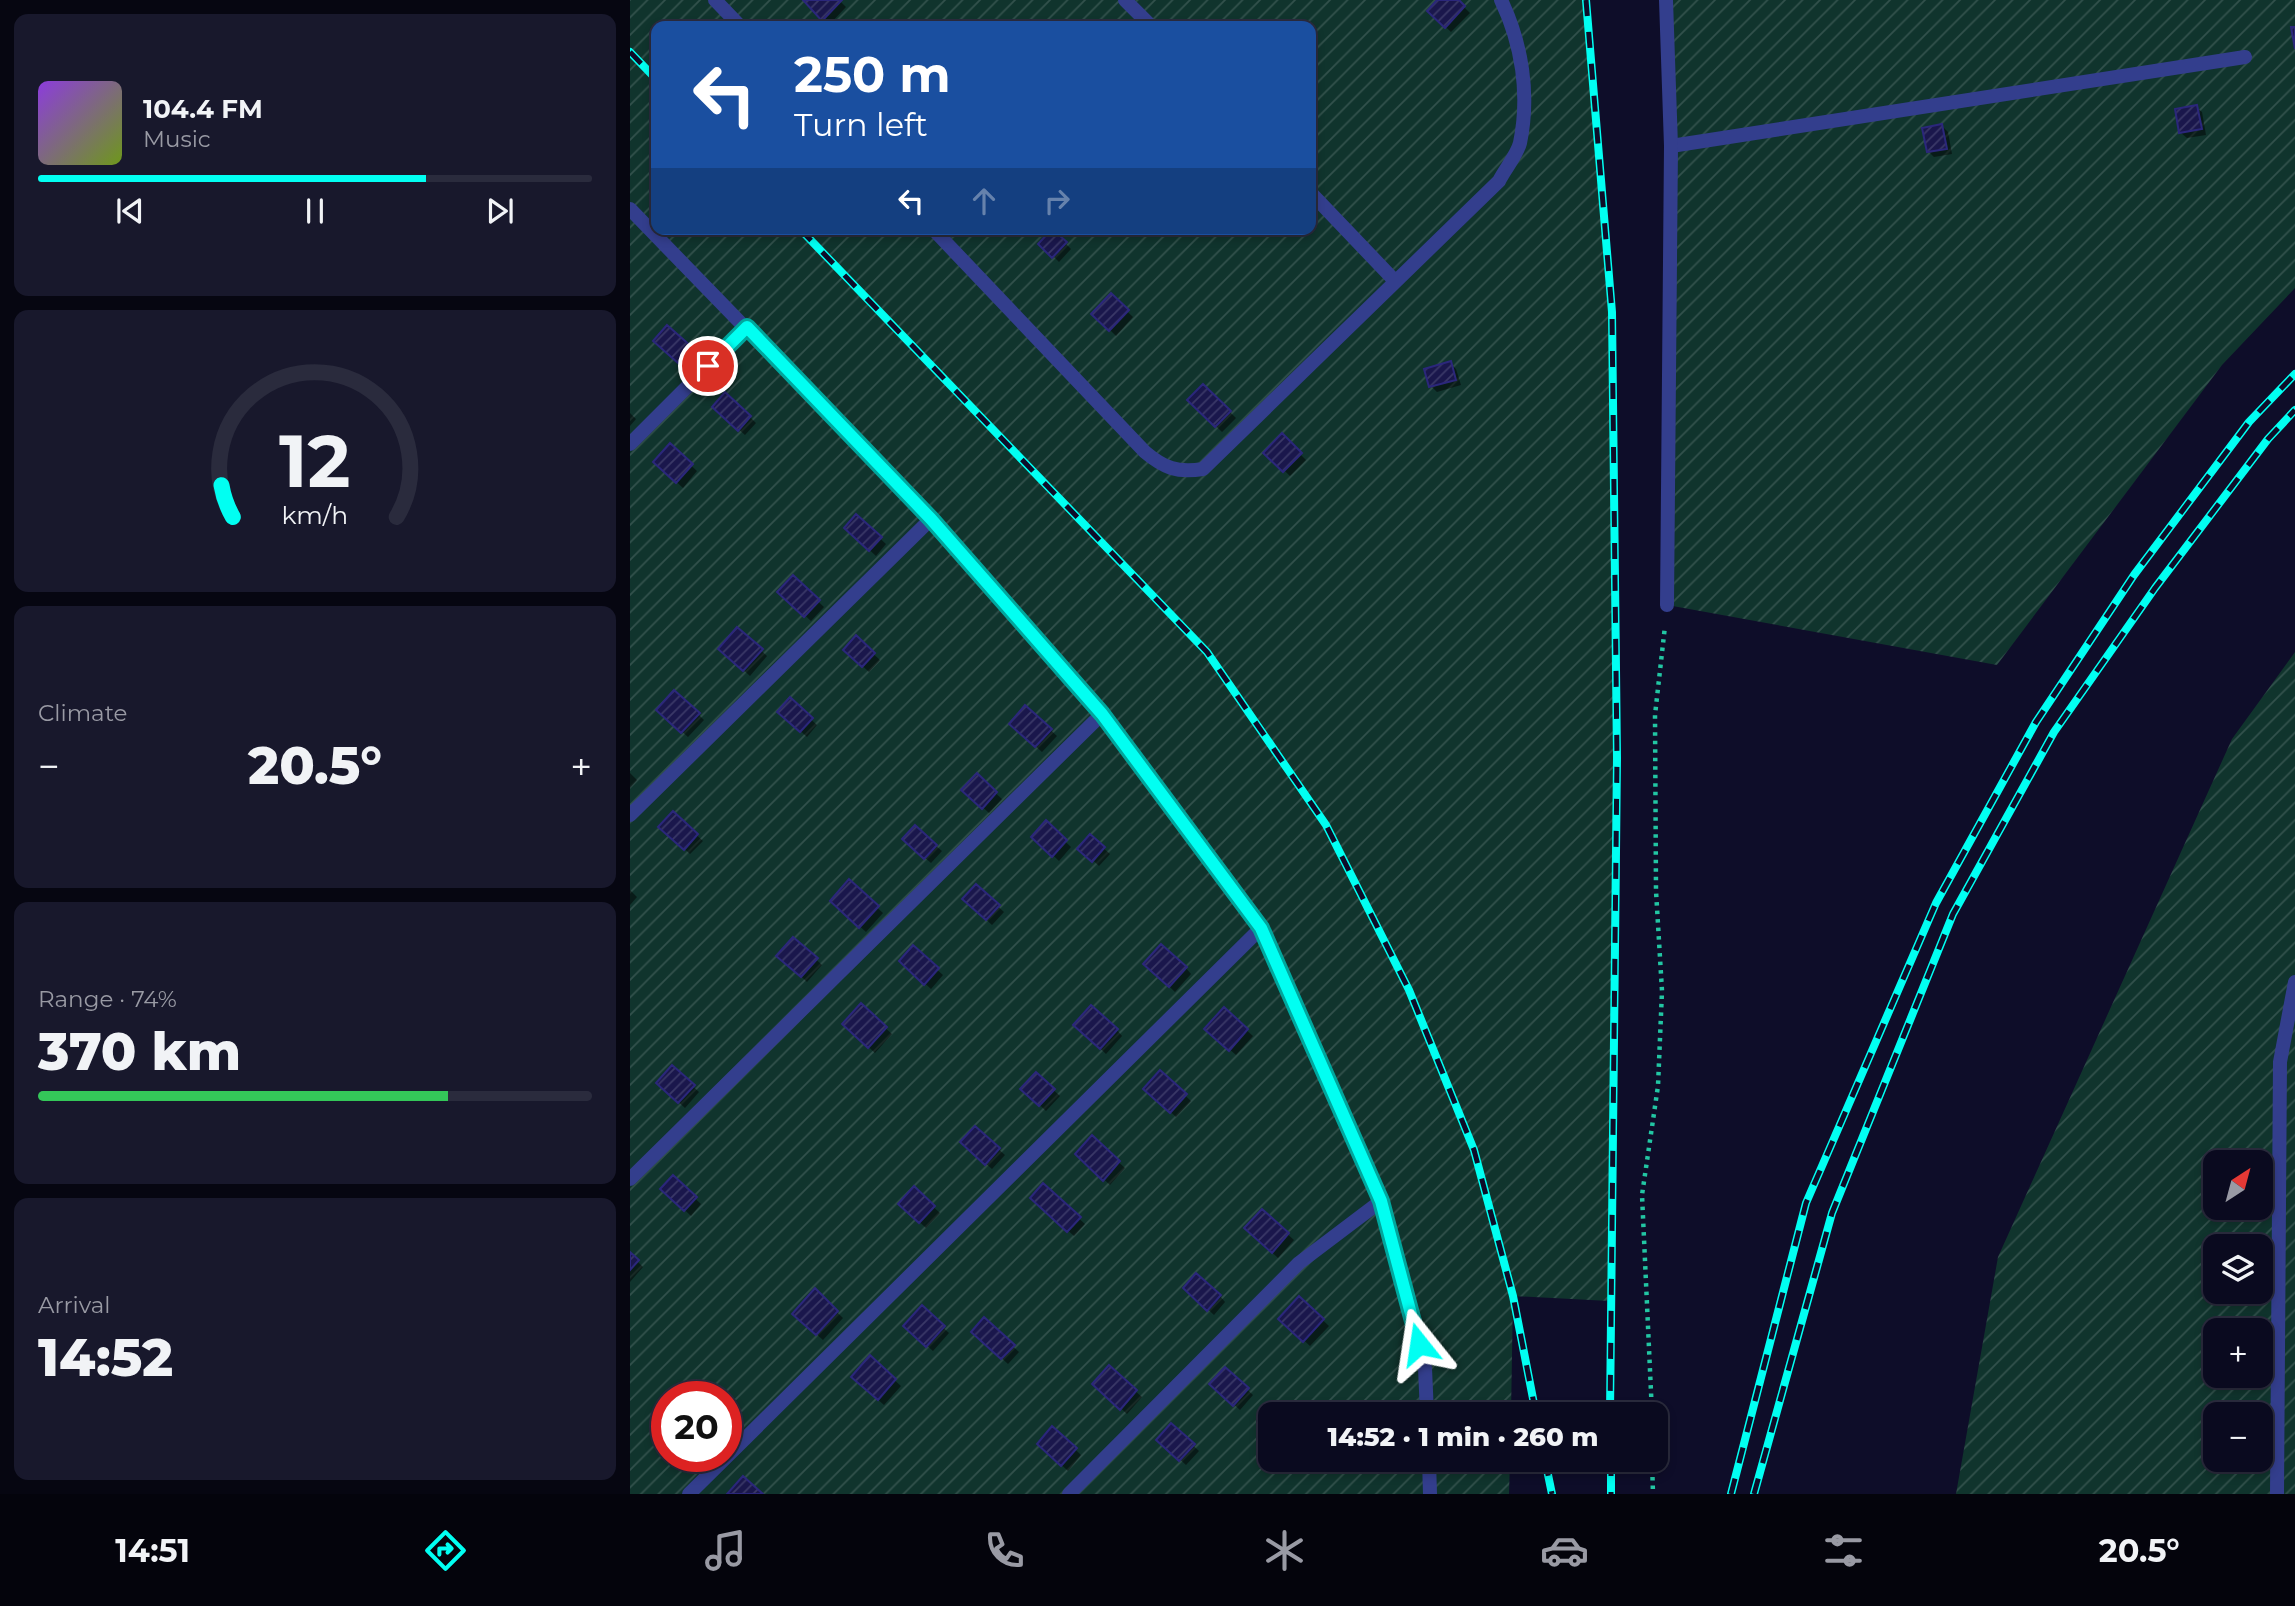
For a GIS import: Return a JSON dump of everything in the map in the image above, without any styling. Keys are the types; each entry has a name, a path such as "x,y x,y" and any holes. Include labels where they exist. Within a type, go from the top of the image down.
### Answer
{"street":[{"path":"715,0 735,21"},
{"path":"1125,0 1146,21"},
{"path":"939,235 1145,452 1163,467 1184,472 1203,469 1499,180 1520,144 1524,75 1514,29 1501,0"},
{"path":"1665,0 1671,146 1667,605"},
{"path":"1671,146 2245,57"},
{"path":"1316,198 1395,281"},
{"path":"630,209 651,230"},
{"path":"656,235 931,519 1102,714 1261,928 1381,1201 1425,1368 1426,1402"},
{"path":"630,443 747,327"},
{"path":"630,815 931,519"},
{"path":"630,1179 1102,714"},
{"path":"689,1494 1261,928"},
{"path":"2277,1494 2280,1062 2295,982"},
{"path":"1069,1494 1299,1263 1381,1201"},
{"path":"1429,1472 1430,1494"}],"path":[{"path":"1651,1402 1642,1195 1658,1086 1662,991 1656,891 1655,715 1667,605"},
{"path":"1653,1472 1653,1494"}],"green space":[{"path":"630,0 1586,0 1612,312 1617,758 1609,1301 1513,1296 1511,1402 1258,1402 1258,1472 1510,1472 1509,1494 630,1494"},
{"path":"1666,0 2295,0 2295,288 2222,365 1997,665 1667,605"},
{"path":"2295,652 2295,1494 1956,1494 1998,1257 2232,739"}],"building":[{"path":"803,0 842,0 822,21"},
{"path":"1437,0 1459,0 1465,6 1445,28 1427,11"},
{"path":"2291,27 2295,27 2295,49"},
{"path":"2197,105 2202,129 2179,133 2175,109"},
{"path":"1942,124 1947,149 1927,152 1922,128"},
{"path":"1046,235 1059,235 1067,242 1052,258 1038,244"},
{"path":"1111,293 1129,310 1109,331 1091,314"},
{"path":"667,325 692,347 678,363 653,341"},
{"path":"1451,361 1456,380 1429,387 1424,369"},
{"path":"1203,384 1231,411 1215,427 1187,400"},
{"path":"725,392 751,416 738,431 712,407"},
{"path":"1282,433 1302,453 1283,472 1263,453"},
{"path":"670,443 693,464 676,483 653,462"},
{"path":"856,514 882,537 869,551 844,528"},
{"path":"793,575 820,600 804,617 777,592"},
{"path":"737,627 763,649 743,671 718,649"},
{"path":"856,635 875,653 862,667 843,650"},
{"path":"674,690 700,713 681,733 656,710"},
{"path":"790,697 813,718 800,732 777,712"},
{"path":"1025,705 1052,729 1035,747 1009,724"},
{"path":"977,773 997,792 982,809 961,790"},
{"path":"673,811 698,834 684,850 658,827"},
{"path":"1046,820 1067,840 1052,857 1031,837"},
{"path":"915,825 937,845 924,859 902,839"},
{"path":"1090,834 1105,847 1092,862 1077,849"},
{"path":"849,879 879,906 859,928 830,901"},
{"path":"976,884 1000,905 986,920 962,899"},
{"path":"793,937 818,958 801,977 776,956"},
{"path":"1161,944 1187,967 1169,987 1143,964"},
{"path":"913,945 939,968 924,985 899,961"},
{"path":"861,1003 887,1027 868,1048 842,1024"},
{"path":"1091,1005 1118,1029 1100,1049 1073,1025"},
{"path":"1224,1007 1248,1029 1229,1051 1204,1029"},
{"path":"672,1065 695,1085 678,1103 656,1083"},
{"path":"1160,1070 1187,1094 1170,1113 1143,1089"},
{"path":"1036,1072 1055,1089 1039,1106 1020,1089"},
{"path":"975,1126 1000,1148 985,1165 960,1142"},
{"path":"1092,1135 1120,1161 1103,1181 1075,1154"},
{"path":"673,1175 697,1197 684,1211 660,1189"},
{"path":"1043,1183 1081,1217 1067,1232 1030,1198"},
{"path":"914,1186 935,1206 919,1223 898,1204"},
{"path":"1262,1209 1289,1233 1272,1253 1244,1228"},
{"path":"630,1252 639,1260 630,1270"},
{"path":"1196,1273 1221,1295 1207,1311 1183,1288"},
{"path":"815,1288 838,1311 816,1335 792,1314"},
{"path":"1299,1296 1324,1319 1303,1342 1278,1319"},
{"path":"922,1305 945,1326 926,1347 903,1326"},
{"path":"984,1317 1015,1345 1001,1359 971,1332"},
{"path":"870,1355 896,1379 878,1400 851,1377"},
{"path":"1109,1365 1137,1390 1120,1410 1092,1384"},
{"path":"1225,1367 1249,1388 1233,1406 1209,1384"},
{"path":"1171,1423 1195,1444 1179,1461 1156,1440"},
{"path":"1052,1426 1077,1448 1061,1466 1037,1444"},
{"path":"743,1476 763,1494 727,1494"}],"railway":[{"path":"1586,0 1612,312 1617,758 1610,1402"},
{"path":"630,52 651,74"},
{"path":"806,235 1207,652 1326,825 1409,990 1474,1150 1513,1296 1534,1402"},
{"path":"1731,1494 1806,1203 1936,903 2036,722 2134,575 2249,422 2295,374"},
{"path":"1754,1494 1832,1213 1953,914 2054,732 2155,588 2268,439 2295,410"},
{"path":"1547,1472 1552,1494"},
{"path":"1611,1472 1611,1494"}],"route":[{"path":"708,366 747,327 931,519 1102,714 1261,928 1381,1201 1419,1344"}]}
